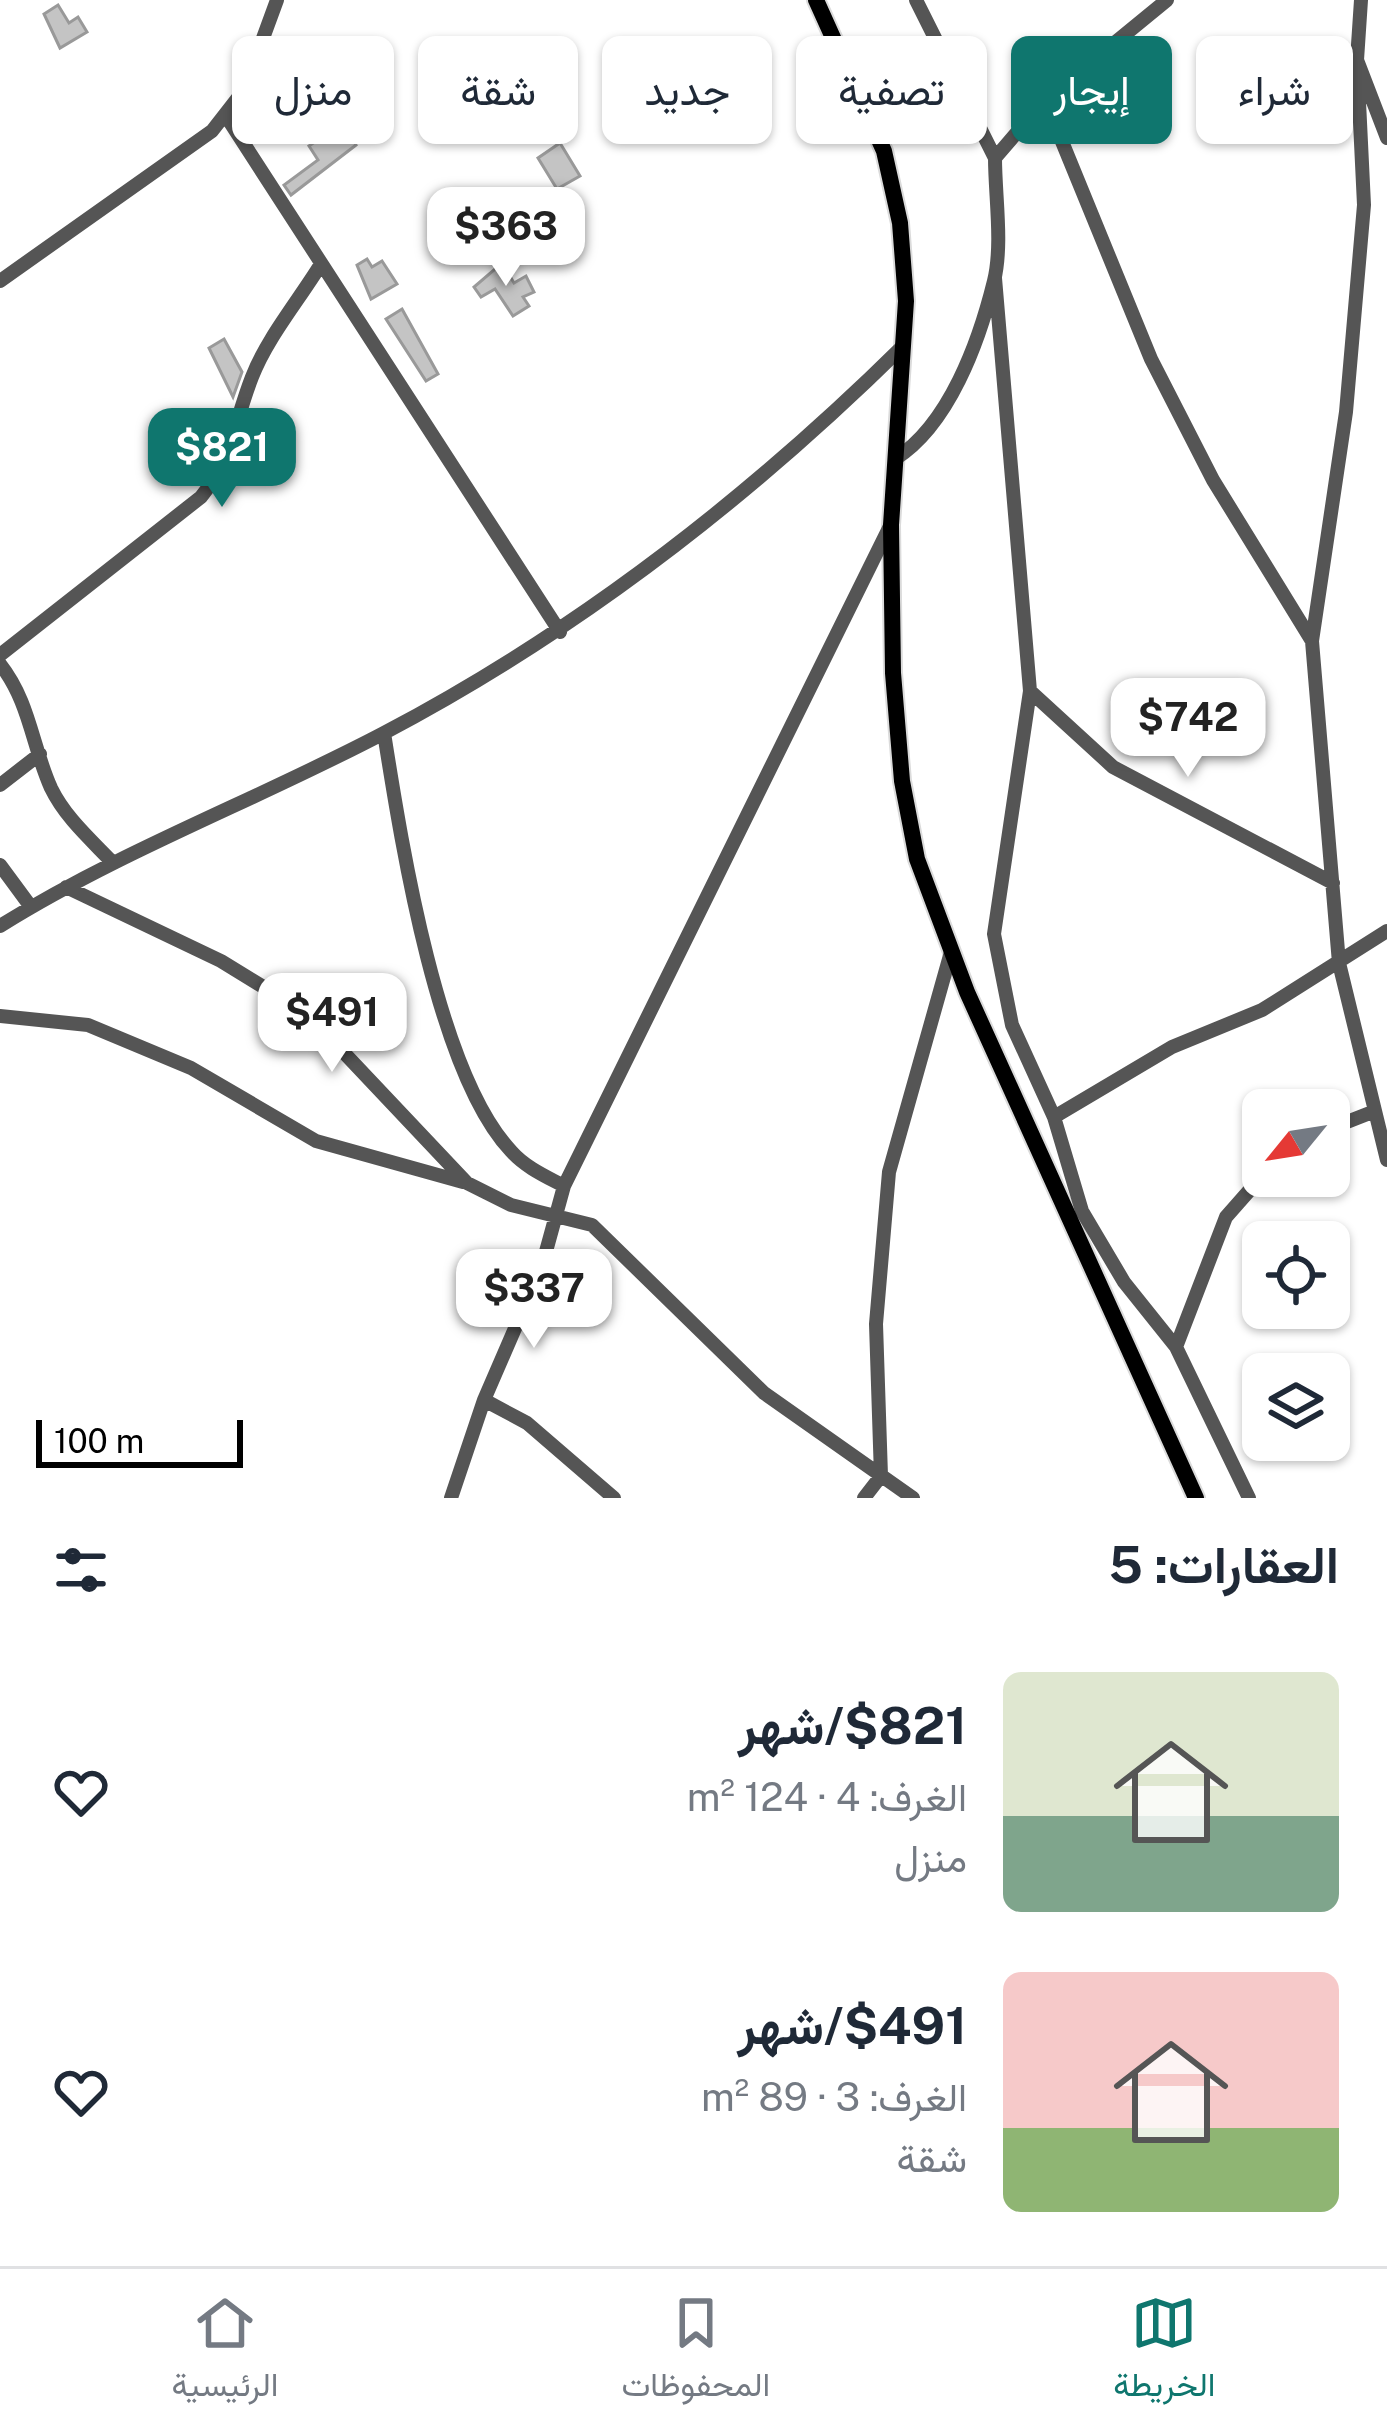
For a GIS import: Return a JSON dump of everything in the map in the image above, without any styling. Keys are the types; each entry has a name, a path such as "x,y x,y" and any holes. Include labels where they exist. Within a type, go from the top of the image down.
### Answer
{"main road":[{"path":"816,0 884,151 900,224 903,346 891,524 893,674 902,781 917,859 951,952 1196,1498"}],"street":[{"path":"916,0 995,158 995,278 1030,691 994,934 1012,1025 1054,1117 1068,1175 1091,1230 1176,1347 1249,1498"},
{"path":"1123,36 1167,0"},
{"path":"1361,0 1357,61 1364,205 1346,412 1312,641 1339,964 1387,1160"},
{"path":"0,280 193,147 226,116 258,62 272,3"},
{"path":"1357,61 1387,138"},
{"path":"226,116 560,632"},
{"path":"995,158 1011,139"},
{"path":"1063,144 1151,359 1214,480 1312,641"},
{"path":"0,655 201,497 227,460 253,373 322,265"},
{"path":"895,459 926,433 957,382 995,278"},
{"path":"0,926 112,862 384,733 560,632 824,424 903,346"},
{"path":"451,1498 484,1400 526,1308 564,1186 891,524"},
{"path":"0,664 16,685 64,810 112,862"},
{"path":"1030,691 1113,766 1333,884"},
{"path":"384,733 439,990 466,1074 510,1151 564,1186"},
{"path":"0,785 40,754"},
{"path":"0,865 31,907"},
{"path":"66,887 221,961 270,991 331,1040 467,1183"},
{"path":"1054,1117 1172,1047 1262,1010 1387,931"},
{"path":"864,1498 881,1476 876,1324 889,1172 951,952"},
{"path":"0,1016 88,1025 220,1082 316,1141 467,1183 511,1205 592,1225 764,1393 913,1498"},
{"path":"1350,1121 1375,1111"},
{"path":"1176,1347 1226,1217 1244,1197"},
{"path":"484,1400 527,1423 614,1498"}],"building":[{"path":"58,5 69,23 78,17 87,32 60,48 44,14"},
{"path":"561,144 580,176 557,189 538,158"},
{"path":"356,145 291,195 284,185 318,160 309,146"},
{"path":"367,259 372,267 382,261 397,284 371,299 357,265"},
{"path":"502,263 514,283 526,276 534,292 523,297 529,306 513,316 495,289 481,297 474,287"},
{"path":"402,309 438,374 426,381 386,319"},
{"path":"224,339 242,372 233,397 209,348"}]}
